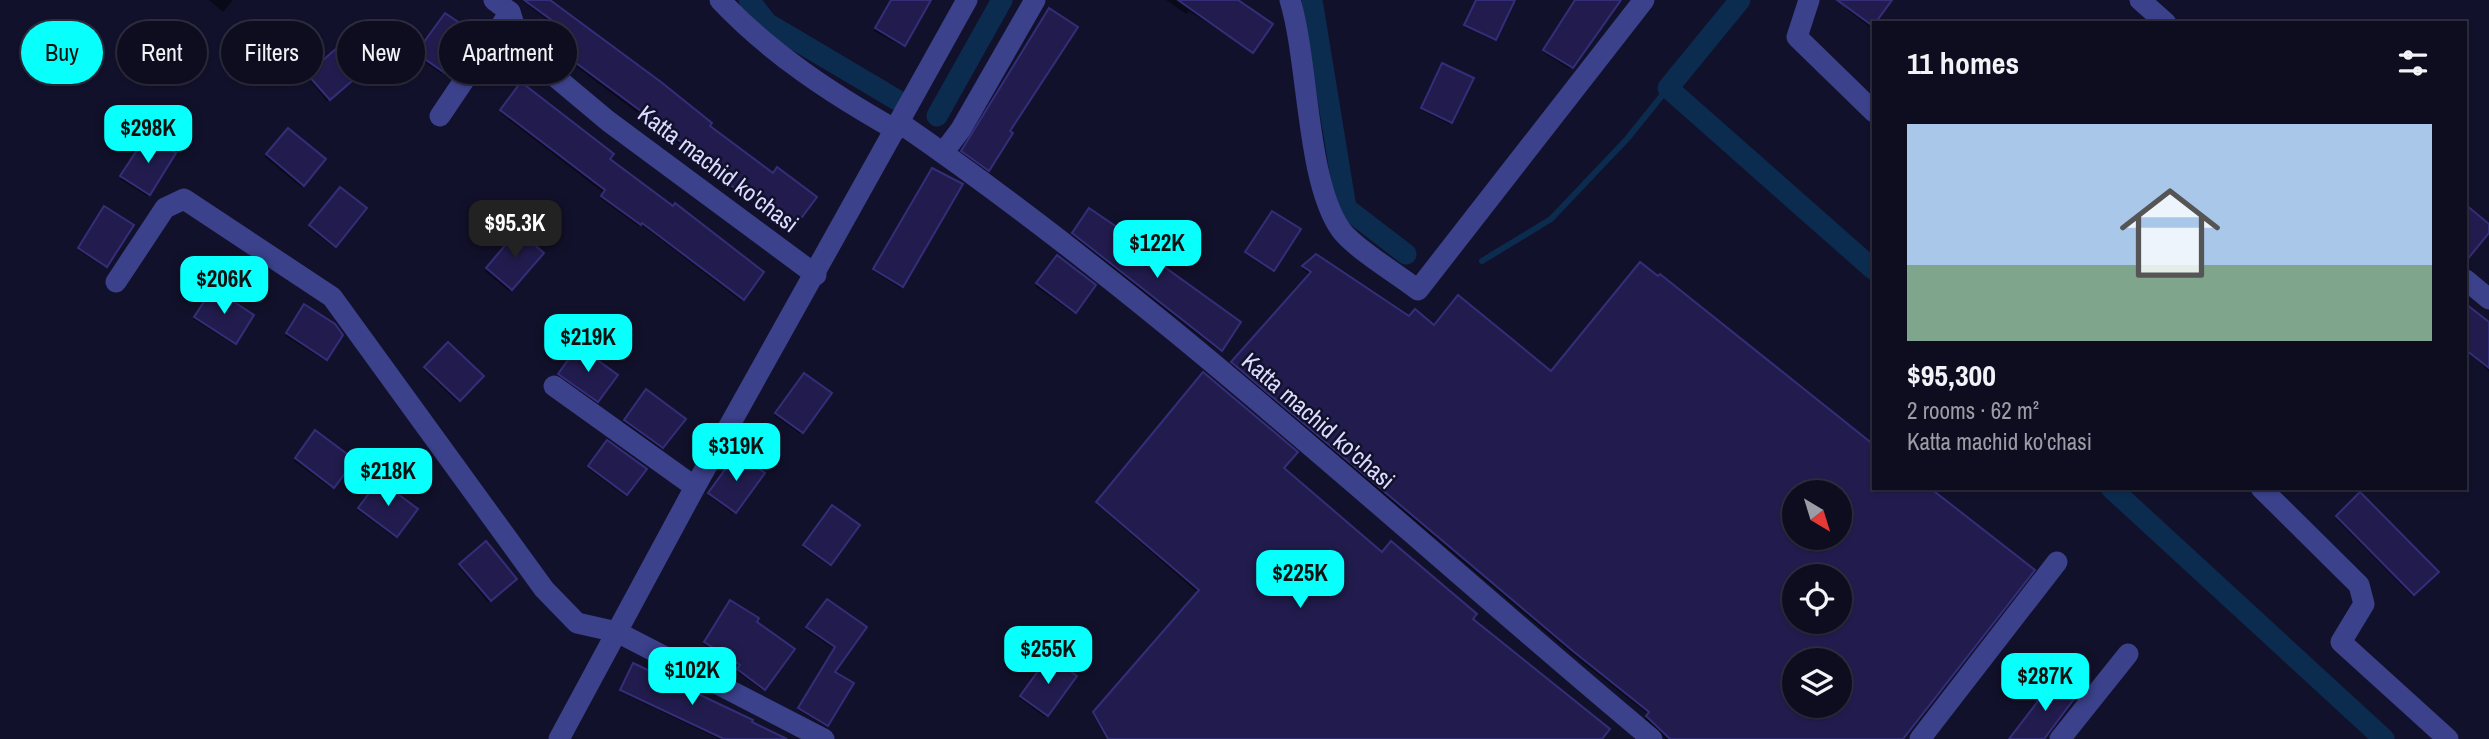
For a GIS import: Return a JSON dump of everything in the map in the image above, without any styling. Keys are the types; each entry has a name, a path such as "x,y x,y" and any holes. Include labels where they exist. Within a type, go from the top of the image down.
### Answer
{"street":[{"name":"Katta machid ko'chasi","path":"720,0 749,31 800,71 943,153 980,178 1200,354 1652,739"},
{"path":"559,739 695,487 816,275 967,0"},
{"path":"943,153 961,129 1035,0"},
{"path":"1290,0 1300,33 1315,146 1328,206 1343,232 1418,289 1644,0"},
{"path":"1809,0 1797,37 1872,110"},
{"path":"2140,0 2164,21"},
{"name":"Katta machid ko'chasi","path":"440,116 502,6"},
{"name":"Katta machid ko'chasi","path":"502,6 522,49 608,121 816,275"},
{"path":"116,282 165,208 184,199 292,268 332,297 544,589 577,623 617,632 824,739"},
{"path":"2467,281 2489,299"},
{"path":"554,386 695,487"},
{"path":"2263,490 2359,584 2364,604 2341,642 2448,739"},
{"path":"1920,739 2057,562"},
{"path":"2060,739 2128,654"}],"building":[{"path":"524,0 550,0 661,82 712,123 710,126 773,173 777,167 817,197 796,225 745,187 741,193 702,164 704,160 577,64 577,21 553,21"},
{"path":"891,0 931,0 905,46 875,28"},
{"path":"1178,0 1238,0 1273,24 1253,53"},
{"path":"1476,0 1515,0 1496,40 1464,25"},
{"path":"1575,0 1621,0 1573,68 1543,50"},
{"path":"1837,0 1892,0 1877,21 1872,21 1872,25"},
{"path":"1049,8 1078,27 1010,131 1013,133 989,171 961,151"},
{"path":"445,13 457,21 439,21"},
{"path":"439,21 439,69 425,59 425,41"},
{"path":"337,48 337,84 348,84 330,100 316,84 323,84 323,60"},
{"path":"1442,63 1474,78 1452,123 1421,108"},
{"path":"520,84 524,84 614,154 610,159 673,206 675,203 764,272 744,300 642,223 641,225 601,196 605,190 500,110"},
{"path":"288,128 326,159 304,186 266,154"},
{"path":"147,135 176,153 150,195 120,176"},
{"path":"932,168 963,184 903,287 873,269"},
{"path":"340,187 367,208 336,247 309,225"},
{"path":"104,206 134,225 107,267 78,248"},
{"path":"2467,206 2489,224 2489,233 2467,260"},
{"path":"1089,208 1130,236 1127,240 1241,322 1222,351 1072,233"},
{"path":"1272,211 1301,229 1274,271 1245,252"},
{"path":"518,230 544,253 512,290 486,268"},
{"path":"1316,254 1409,316 1415,309 1434,325 1458,295 1551,371 1640,262 1658,276 1660,274 1872,443 1872,490 1933,490 2035,570 1903,739 1670,739 1646,716 1649,712 1574,652 1231,362 1311,272 1302,266"},
{"path":"1057,255 1096,285 1076,313 1036,283"},
{"path":"213,288 254,315 236,344 194,317"},
{"path":"304,304 335,324 343,335 327,360 286,333"},
{"path":"2467,305 2489,322 2489,368 2467,351"},
{"path":"448,342 484,376 460,401 424,367"},
{"path":"578,346 618,375 598,402 558,374"},
{"path":"1203,372 1298,452 1284,468 1382,552 1391,541 1477,614 1473,619 1610,729 1602,739 1108,739 1093,712 1199,590 1096,502"},
{"path":"804,373 832,393 803,433 775,413"},
{"path":"646,389 686,419 663,448 624,420"},
{"path":"315,430 355,460 334,488 295,458"},
{"path":"607,440 647,469 627,495 588,466"},
{"path":"737,453 765,473 736,513 708,493"},
{"path":"379,480 418,509 397,537 358,508"},
{"path":"2360,492 2439,572 2414,595 2336,516"},
{"path":"832,505 860,525 831,565 803,545"},
{"path":"486,541 517,579 491,601 459,564"},
{"path":"827,599 867,627 835,672 854,683 828,726 798,708 835,647 806,627"},
{"path":"730,600 759,618 757,622 795,649 765,690 737,669 740,665 704,642"},
{"path":"1049,656 1077,676 1048,716 1020,696"},
{"path":"633,663 787,739 724,739 620,690"},
{"path":"2055,679 2077,695 2044,739 2009,739"}],"waterway":[{"path":"749,0 767,23 897,100"},
{"path":"937,116 1002,0"},
{"path":"1312,0 1346,208 1406,254"},
{"path":"1740,0 1668,88 1872,268"},
{"path":"1482,261 1551,219 1627,139 1668,88"},
{"path":"2113,490 2384,739"}]}
